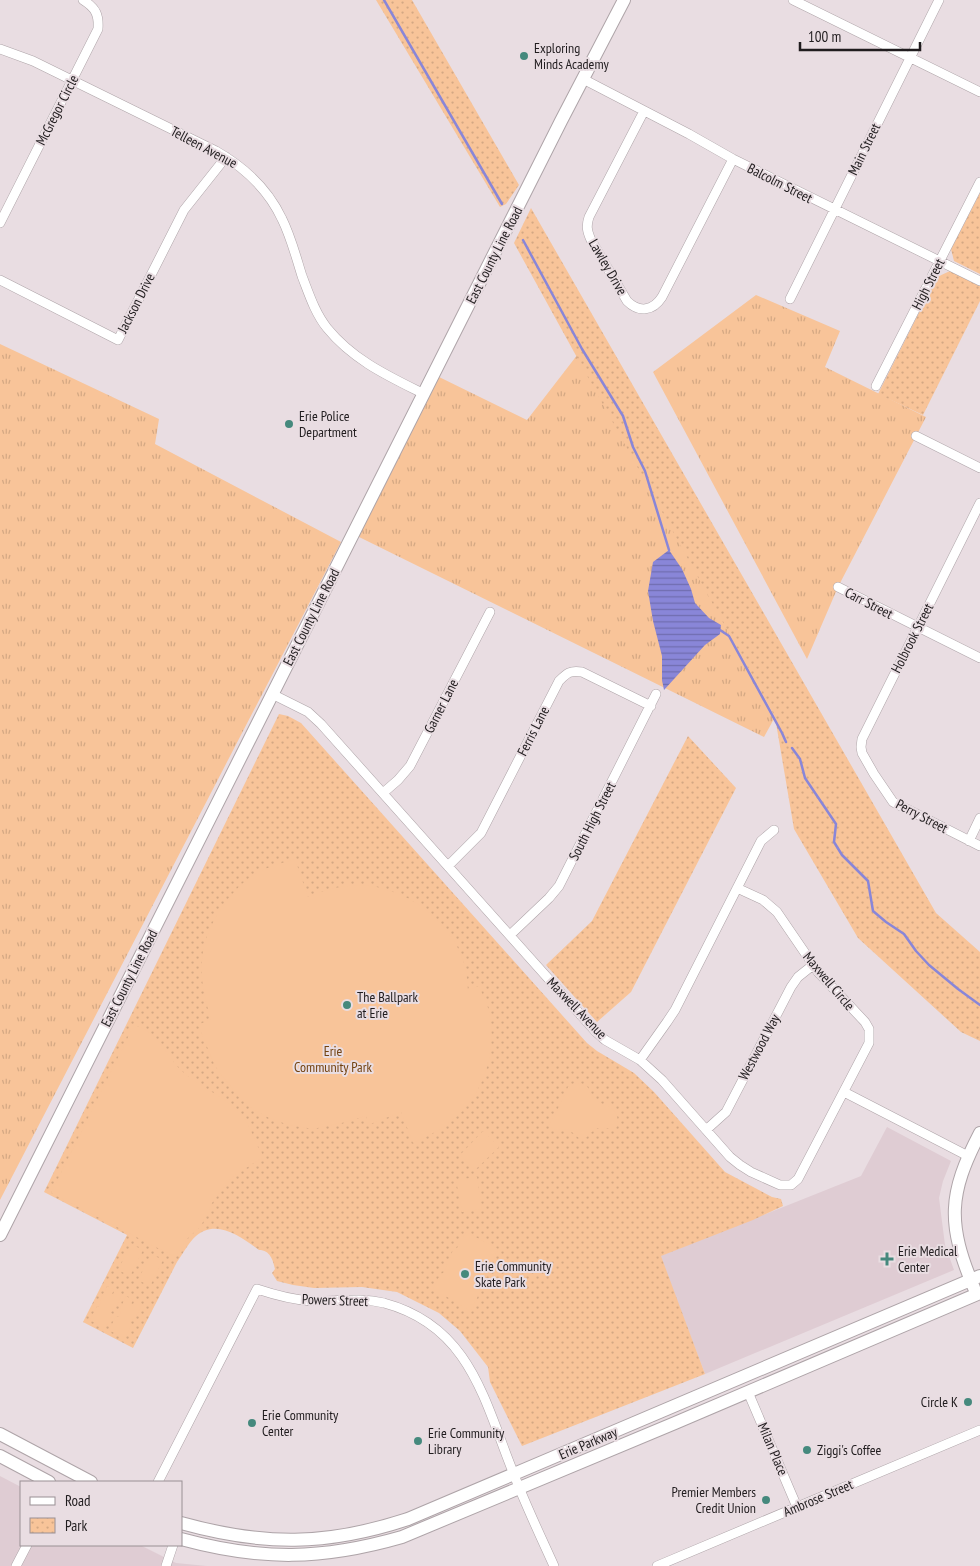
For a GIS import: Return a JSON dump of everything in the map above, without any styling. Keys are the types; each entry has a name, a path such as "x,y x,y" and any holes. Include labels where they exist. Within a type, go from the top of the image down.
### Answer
{"main road":[{"name":"East County Line Road","path":"0,1235 624,0"},
{"path":"979,1297 975,1278 958,1246 955,1229 956,1191 968,1156 980,1133"},
{"name":"Erie Parkway","path":"182,1523 254,1538 300,1540 366,1532 408,1519 975,1278"},
{"name":"Erie Parkway","path":"182,1539 206,1546 248,1553 297,1555 340,1551 374,1545 402,1537 979,1297"},
{"path":"0,1434 89,1481"},
{"path":"0,1456 47,1481"}],"street":[{"name":"McGregor Circle","path":"0,223 98,29 99,18 96,11 83,0"},
{"path":"793,0 980,92"},
{"name":"Main Street","path":"790,299 938,0"},
{"name":"Telleen Avenue","path":"0,49 33,62 72,81 226,157 240,166 257,182 282,219 312,304 326,326 341,344 360,360 424,394"},
{"name":"Balcolm Street","path":"583,79 733,159 980,281"},
{"name":"Lawley Drive","path":"644,111 587,223 587,230 591,240 627,301 636,308 645,310 652,308 662,297 733,159"},
{"name":"Jackson Drive","path":"0,280 118,340 184,210 226,157"},
{"name":"High Street","path":"876,386 980,182"},
{"path":"916,436 980,468"},
{"name":"Holbrook Street","path":"874,774 862,753 862,739 980,504"},
{"name":"Carr Street","path":"838,587 980,658"},
{"name":"Garner Lane","path":"383,793 410,766 490,612"},
{"name":"Ferris Lane","path":"448,866 481,833 559,681 568,671 582,672 651,706"},
{"name":"Maxwell Avenue","path":"272,694 308,712 321,724 596,1032 640,1060 662,1080 730,1157 740,1165 780,1185 791,1185 798,1180 844,1092"},
{"name":"South High Street","path":"510,935 559,886 656,694"},
{"name":"Perry Street","path":"874,774 893,802 980,846"},
{"path":"968,841 980,818"},
{"path":"640,1060 674,1010 761,842 774,830"},
{"name":"Maxwell Circle","path":"737,888 763,900 777,912 813,965 865,1022 869,1029 870,1043 844,1092"},
{"name":"Westwood Way","path":"706,1130 726,1112 791,986 798,977 813,965"},
{"path":"844,1092 968,1156"},
{"name":"Powers Street","path":"159,1481 257,1289 285,1298 312,1301 357,1299 381,1303 409,1312 434,1327 455,1347 471,1370 479,1385 514,1474 554,1566"},
{"name":"Milan Place","path":"748,1392 797,1507"},
{"name":"Ambrose Street","path":"656,1566 980,1430"},
{"path":"16,1566 26,1546"},
{"path":"166,1566 173,1546"}],"shaded area":[{"path":"669,550 682,569 695,603 709,618 721,625 720,634 705,645 664,690 662,656 648,591 653,562"},
{"path":"887,1127 951,1161 939,1198 945,1245 954,1270 705,1374 660,1256 861,1176"},
{"path":"0,1476 20,1486 20,1546 142,1546 176,1563 207,1566 0,1566"}],"green space":[{"path":"376,0 412,0 519,185 506,204 500,207"},
{"path":"980,193 980,274 954,261 951,249"},
{"path":"531,208 936,913 980,952 980,1041 961,1032 858,938 794,829 775,717 514,243"},
{"path":"950,271 980,286 980,301 923,415 878,394 937,277"},
{"path":"756,295 840,331 825,367 926,417 838,587 807,659 653,372"},
{"path":"0,344 159,419 155,444 341,542 0,1200"},
{"path":"578,354 775,717 764,737 357,536 435,375 527,420"},
{"name":"Erie Community Park","path":"279,714 288,716 301,723 587,1043 634,1073 654,1092 725,1172 772,1197 781,1199 783,1206 753,1220 661,1256 705,1374 522,1446 490,1382 488,1367 460,1331 439,1313 397,1292 362,1287 314,1288 277,1281 272,1273 275,1269 272,1259 266,1252 259,1250 229,1231 220,1229 204,1231 196,1236 188,1245 177,1262 133,1348 83,1322 127,1235 44,1192"},
{"path":"688,736 736,788 631,992 597,1022 546,965 592,921"},
{"name":"The Ballpark at Erie","path":"295,859 308,897 338,887 366,886 384,889 419,905 447,931 457,946 464,963 468,990 479,986 486,1002 491,1024 490,1050 488,1063 479,1088 464,1109 453,1120 434,1133 413,1143 401,1112 368,1125 366,1116 313,1129 289,1125 269,1118 250,1107 237,1095 215,1066 198,1025 211,1019 202,976 203,949 207,936 224,904 245,881 264,869"},
{"path":"134,1025 150,1033 189,1077 231,1104 248,1125 263,1157 231,1178 212,1203 201,1226 187,1239 175,1257 51,1193"},
{"path":"577,1083 585,1085 596,1100 612,1109 618,1120 616,1128 596,1129 583,1140 568,1130 555,1130 551,1127 549,1124 568,1087"},
{"path":"483,1131 499,1147 475,1170 460,1155"},
{"path":"477,1177 482,1209 462,1212 456,1180"},
{"name":"Erie Community Skate Park","path":"466,1232 498,1249 471,1312 444,1295 436,1295 433,1289 440,1275 444,1272 453,1250 457,1248"},
{"path":"131,1244 143,1250 130,1276 118,1270"},
{"path":"151,1254 163,1260 150,1286 138,1280"},
{"path":"107,1286 114,1290 112,1294 114,1295 116,1291 122,1294 115,1309 113,1308 111,1313 113,1314 105,1328 99,1325 99,1320 97,1324 90,1320 97,1306 99,1307"},
{"path":"126,1296 133,1300 131,1304 133,1305 135,1301 142,1304 135,1319 133,1318 130,1323 132,1324 125,1338 118,1335 120,1331 118,1330 116,1334 109,1330 116,1316 119,1317 121,1312 119,1311"}],"waterway":[{"path":"384,0 502,204"},
{"path":"523,240 582,349 623,416 633,447 645,471 669,550"},
{"path":"720,630 729,636 786,742"},
{"path":"792,748 800,759 805,778 836,824 834,842 842,855 868,881 873,911 904,934 929,965 980,1005"}],"place":[{"name":"Exploring Minds Academy","path":"524,56"},
{"name":"Erie Police Department","path":"289,424"},
{"name":"The Ballpark at Erie","path":"347,1005"},
{"name":"Erie Medical Center","path":"887,1259"},
{"name":"Erie Community Skate Park","path":"465,1274"},
{"name":"Circle K","path":"968,1402"},
{"name":"Erie Community Center","path":"252,1423"},
{"name":"Erie Community Library","path":"418,1441"},
{"name":"Ziggi's Coffee","path":"807,1450"},
{"name":"Premier Members Credit Union","path":"766,1500"}]}
